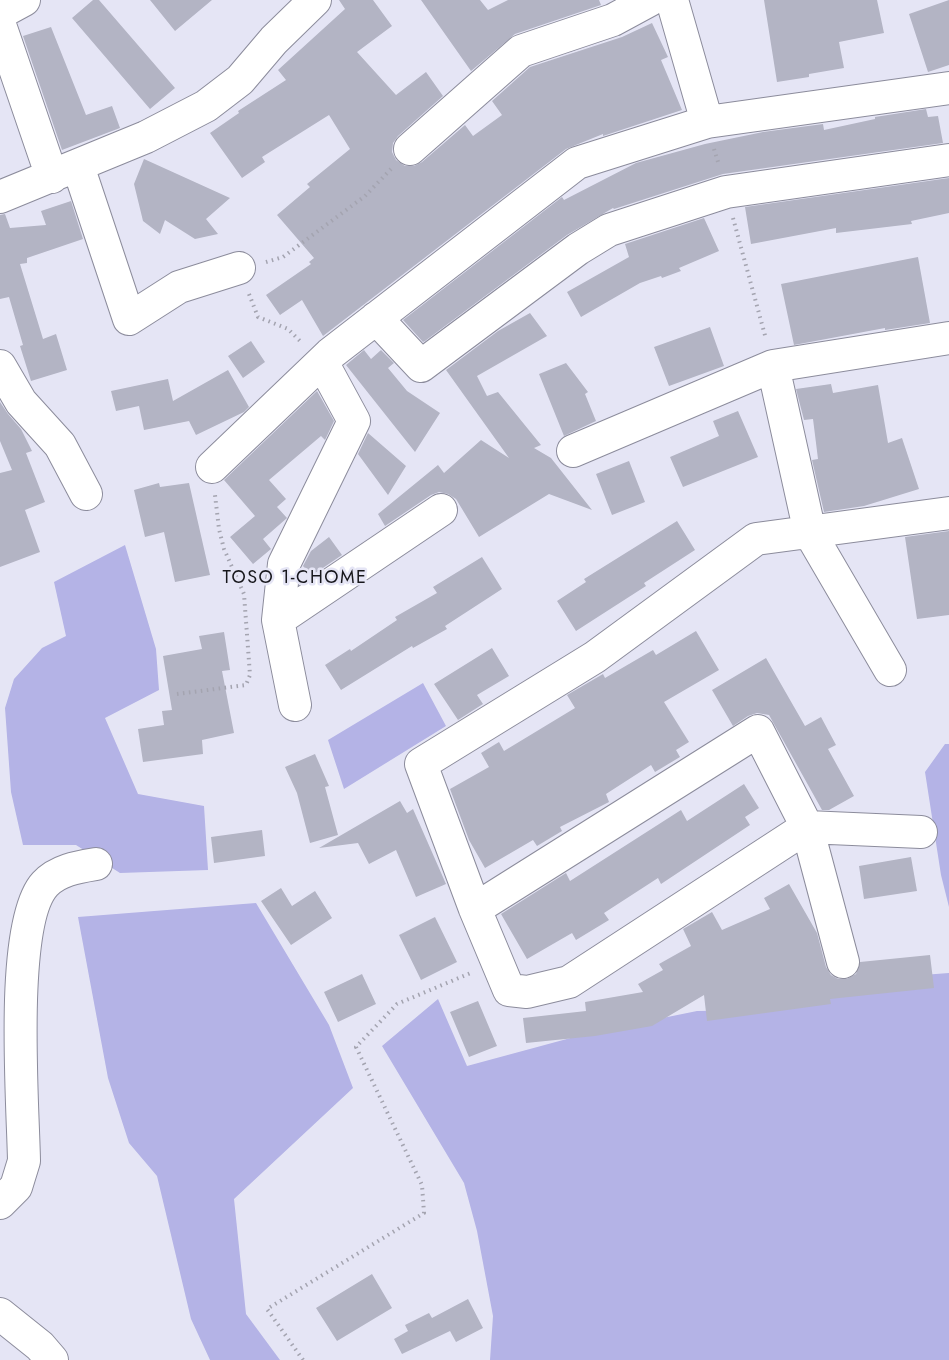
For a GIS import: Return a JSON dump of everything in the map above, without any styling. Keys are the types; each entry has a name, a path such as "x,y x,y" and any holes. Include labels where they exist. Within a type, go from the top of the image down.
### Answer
{"street":[{"path":"0,13 24,0"},
{"path":"0,197 146,136 206,106 240,80 274,40 315,0"},
{"path":"410,149 521,51 613,20 650,0"},
{"path":"672,0 707,122"},
{"path":"0,25 129,319 179,287 239,268"},
{"path":"212,467 322,362 577,163 707,122 949,88"},
{"path":"376,318 421,366 578,249 609,230 726,192 949,160"},
{"path":"573,451 773,366 949,338"},
{"path":"295,705 278,620 284,564 354,421 322,362"},
{"path":"0,366 21,402 60,445 86,494"},
{"path":"773,366 810,533 890,670"},
{"path":"278,620 441,510"},
{"path":"921,832 807,827 569,982 527,992 509,990 475,909 421,764 595,657 756,539 949,513"},
{"path":"475,909 758,731 807,827 843,962"},
{"path":"0,1203 16,1187 24,1161 20,985 31,909 45,884 70,868 96,864"},
{"path":"0,1314 40,1346 52,1360"}],"path":[{"path":"707,122 773,366"},
{"path":"322,362 288,329 258,317 239,268 283,257 365,196 410,149"},
{"path":"177,694 246,685 250,675 244,594 224,549 219,529 212,467"},
{"path":"303,1360 267,1309 424,1213 423,1185 356,1047 397,1004 497,961"}],"shaded area":[{"path":"125,545 156,649 159,690 105,718 138,794 204,806 208,870 120,873 76,845 23,845 11,792 5,708 14,679 42,648 66,636 54,582"},
{"path":"423,683 446,726 344,789 328,740"},
{"path":"945,744 949,744 949,907 941,875 925,772"},
{"path":"256,903 329,1025 353,1088 234,1199 246,1314 280,1360 210,1360 191,1319 157,1176 129,1143 108,1078 78,917"},
{"path":"949,973 949,1360 490,1360 493,1316 477,1231 464,1183 382,1046 438,999 467,1066 589,1033 697,1011 760,1010 842,981"}],"building":[{"path":"93,0 99,0 175,88 150,109 72,18"},
{"path":"150,0 212,0 175,31"},
{"path":"339,0 373,0 392,26 357,52 396,95 426,72 443,96 393,143 392,152 396,160 405,166 414,166 422,162 465,125 473,136 502,115 492,101 530,67 622,37 652,23 668,57 661,60 682,110 603,136 603,134 566,149 323,336 302,300 280,315 266,295 311,264 309,262 314,258 277,215 310,187 307,184 350,149 329,115 262,157 265,162 242,178 210,133 239,113 238,111 286,80 278,70 345,9"},
{"path":"421,0 480,0 488,10 508,0 599,0 601,5 515,34 471,71"},
{"path":"764,0 877,0 884,33 839,42 844,68 777,82"},
{"path":"949,0 949,65 928,72 909,14"},
{"path":"51,27 86,115 112,106 120,128 62,150 23,36"},
{"path":"926,109 928,117 938,116 943,143 723,174 613,208 567,235 425,341 423,342 403,320 562,197 564,200 636,163 705,144 763,132 823,124 824,130 875,119 875,117"},
{"path":"144,159 230,198 206,219 218,234 195,239 165,220 160,234 143,221 134,184"},
{"path":"949,178 949,213 911,221 912,224 836,233 836,228 751,244 745,207"},
{"path":"71,201 83,239 27,258 27,263 20,264 43,339 56,334 67,370 31,381 9,297 0,299 0,215 5,214 10,228 46,225 41,211"},
{"path":"704,218 719,251 679,268 681,271 640,283 581,317 567,292 629,257 625,244"},
{"path":"918,257 930,323 885,330 885,328 794,345 781,284"},
{"path":"530,313 547,336 477,376 487,396 498,392 541,445 534,448 551,458 592,510 549,494 479,537 456,499 439,492 385,526 378,514 438,465 444,473 481,440 509,458 446,370 498,331"},
{"path":"710,327 724,366 669,386 654,347"},
{"path":"251,341 265,362 243,378 228,356"},
{"path":"364,350 371,359 381,350 394,363 388,368 407,391 440,413 415,452 346,365"},
{"path":"566,363 588,392 585,394 596,421 564,436 539,374"},
{"path":"228,370 249,407 244,412 196,435 189,421 144,430 139,406 116,411 111,391 168,379 173,401"},
{"path":"831,384 833,393 878,385 888,443 902,438 919,489 864,506 824,512 812,460 818,459 813,419 804,420 796,389"},
{"path":"317,391 334,421 325,440 321,436 269,480 286,499 277,507 287,518 263,539 271,549 253,564 230,537 255,516 224,480"},
{"path":"0,402 21,429 32,451 26,453 45,502 25,510 40,552 0,567 0,473 12,470 0,441"},
{"path":"738,411 758,457 683,487 670,457 719,436 713,421"},
{"path":"368,433 406,466 388,495 358,454"},
{"path":"629,461 645,502 612,515 596,474"},
{"path":"159,483 160,487 189,483 210,575 175,582 164,532 145,537 134,490"},
{"path":"677,521 695,550 644,583 646,586 576,631 557,601 586,582 584,579"},
{"path":"949,531 949,615 917,619 905,537"},
{"path":"329,537 342,555 311,576 303,566 311,551"},
{"path":"482,557 502,589 445,626 447,629 413,648 412,646 341,690 325,665 350,649 351,651 397,620 395,617 437,593 433,587"},
{"path":"696,631 719,670 664,702 689,742 676,750 680,757 655,772 651,765 606,794 609,802 560,827 562,831 537,846 533,840 485,868 469,840 450,789 489,767 481,753 499,742 504,751 575,708 567,695 603,674 605,678 653,650 656,655"},
{"path":"224,632 230,670 222,671 234,733 202,740 203,754 143,762 138,729 164,725 162,711 172,710 163,656 202,649 199,636"},
{"path":"492,648 509,676 477,695 483,704 458,720 434,684"},
{"path":"766,658 805,726 821,717 836,745 828,749 854,796 829,810 822,810 769,715 757,713 733,726 712,690"},
{"path":"315,754 329,786 325,787 338,835 310,843 297,793 285,767"},
{"path":"744,784 759,808 745,817 750,825 661,884 658,878 604,913 609,920 576,940 572,933 527,959 501,914 566,873 570,881 681,810 687,821"},
{"path":"400,801 407,813 413,809 446,884 416,897 396,850 369,864 358,843 319,848"},
{"path":"262,830 265,856 214,863 211,837"},
{"path":"911,857 917,891 864,899 859,866"},
{"path":"789,884 817,933 826,967 831,975 838,979 847,979 856,974 860,962 930,955 934,988 830,999 831,1004 707,1021 704,995 652,1026 595,1036 526,1043 523,1018 586,1011 585,1002 643,992 638,984 663,970 659,964 691,946 683,929 712,912 722,930 770,909 764,898"},
{"path":"281,888 292,906 315,891 332,918 291,945 261,901"},
{"path":"435,917 457,962 421,980 399,935"},
{"path":"362,974 376,1004 338,1022 324,992"},
{"path":"478,1001 497,1046 469,1057 450,1012"},
{"path":"372,1274 392,1308 337,1341 316,1308"},
{"path":"468,1299 483,1328 456,1342 450,1331 402,1354 394,1339 408,1331 405,1325 429,1313 432,1318"}],"district":[{"name":"TOSO 1-CHOME","path":"295,579"}]}
